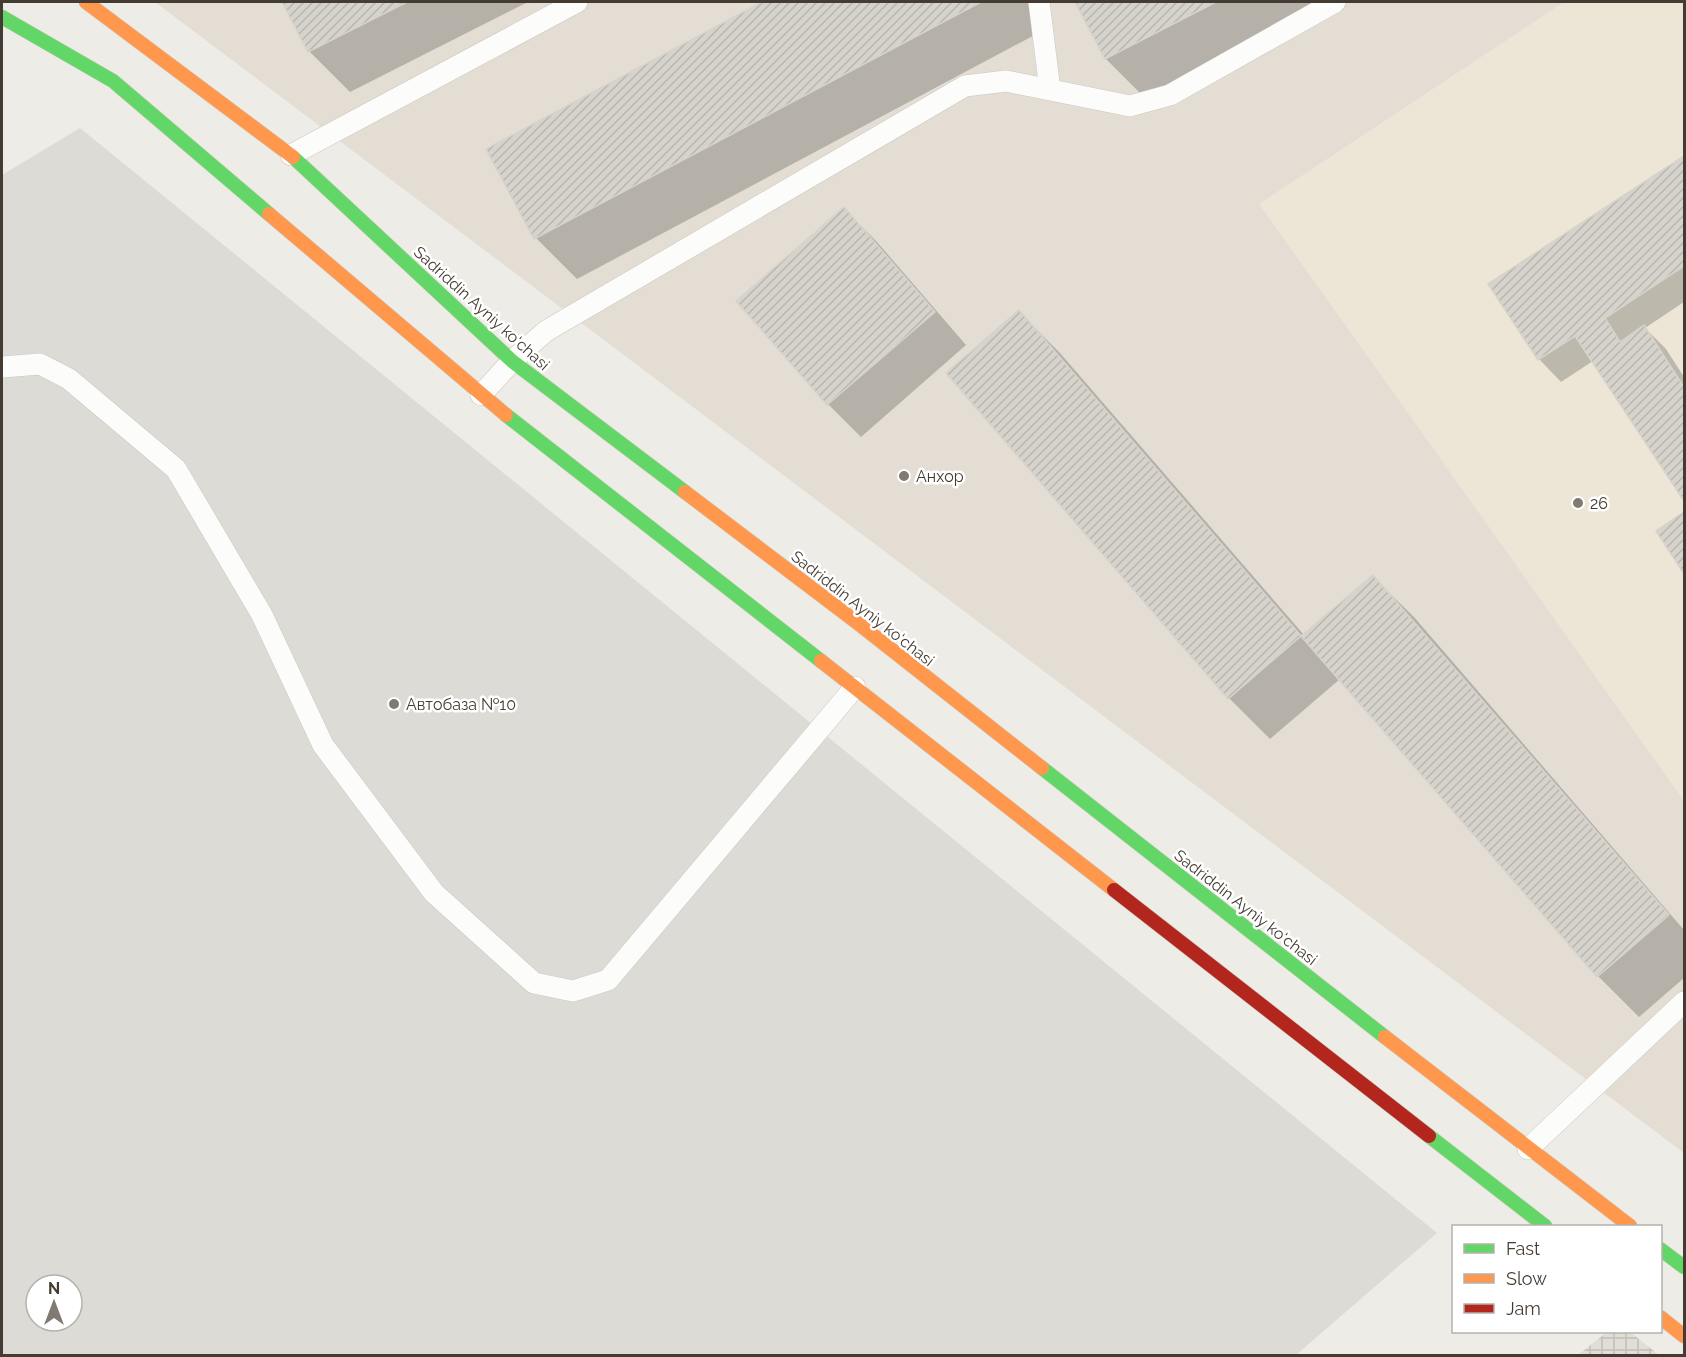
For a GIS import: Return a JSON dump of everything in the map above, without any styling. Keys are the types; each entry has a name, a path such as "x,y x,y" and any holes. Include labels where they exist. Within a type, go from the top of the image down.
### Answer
{"main road":[{"name":"Sadriddin Ayniy ko‘chasi","path":"86,2 291,155 512,361 859,624 1627,1225"},
{"path":"2,17 113,81 481,395 1542,1225"},
{"path":"1662,1250 1684,1267"},
{"path":"1662,1319 1684,1336"}],"lane":[{"path":"291,155 577,2"},
{"path":"1039,2 1050,90"},
{"path":"481,395 512,361 546,331 965,86 1006,81 1130,106 1170,95 1335,2"},
{"path":"2,367 40,364 69,379 176,469 262,615 323,745 434,892 534,983 573,992 608,980 855,687"},
{"path":"1528,1149 1684,1002"}],"shaded area":[{"path":"155,2 1684,2 1684,1153"},
{"name":"26","path":"1564,2 1684,2 1684,801 1259,204"},
{"name":"Автобаза №10","path":"80,128 1437,1233 1296,1355 2,1355 2,175"},
{"path":"1606,1333 1631,1333 1659,1355 1578,1355"}],"building":[{"path":"282,2 407,2 308,52"},
{"path":"762,2 981,2 534,239 486,149"},
{"path":"1075,2 1216,2 1105,59"},
{"path":"1684,156 1684,266 1605,318 1620,342 1644,325 1684,387 1684,501 1575,336 1538,360 1488,284"},
{"path":"844,207 935,312 827,405 736,301"},
{"path":"1019,310 1301,636 1228,699 946,373"},
{"path":"1684,512 1684,574 1656,531"},
{"path":"1373,575 1669,915 1597,977 1301,636"}],"traffic: fast":[{"path":"2,17 113,81 269,214"},
{"path":"293,157 512,361 685,492"},
{"path":"506,415 821,661"},
{"path":"1042,768 1385,1037"},
{"path":"1429,1136 1544,1225"},
{"path":"1662,1250 1684,1267"}],"traffic: slow":[{"path":"86,2 293,157"},
{"path":"269,214 506,415"},
{"path":"685,492 859,624 1042,768"},
{"path":"821,661 1114,890"},
{"path":"1385,1037 1629,1225"},
{"path":"1662,1319 1684,1336"}],"traffic: jam":[{"path":"1114,890 1429,1136"}],"place":[{"name":"Анхор","path":"904,476"},
{"name":"26","path":"1578,503"},
{"name":"Автобаза №10","path":"394,704"}]}
